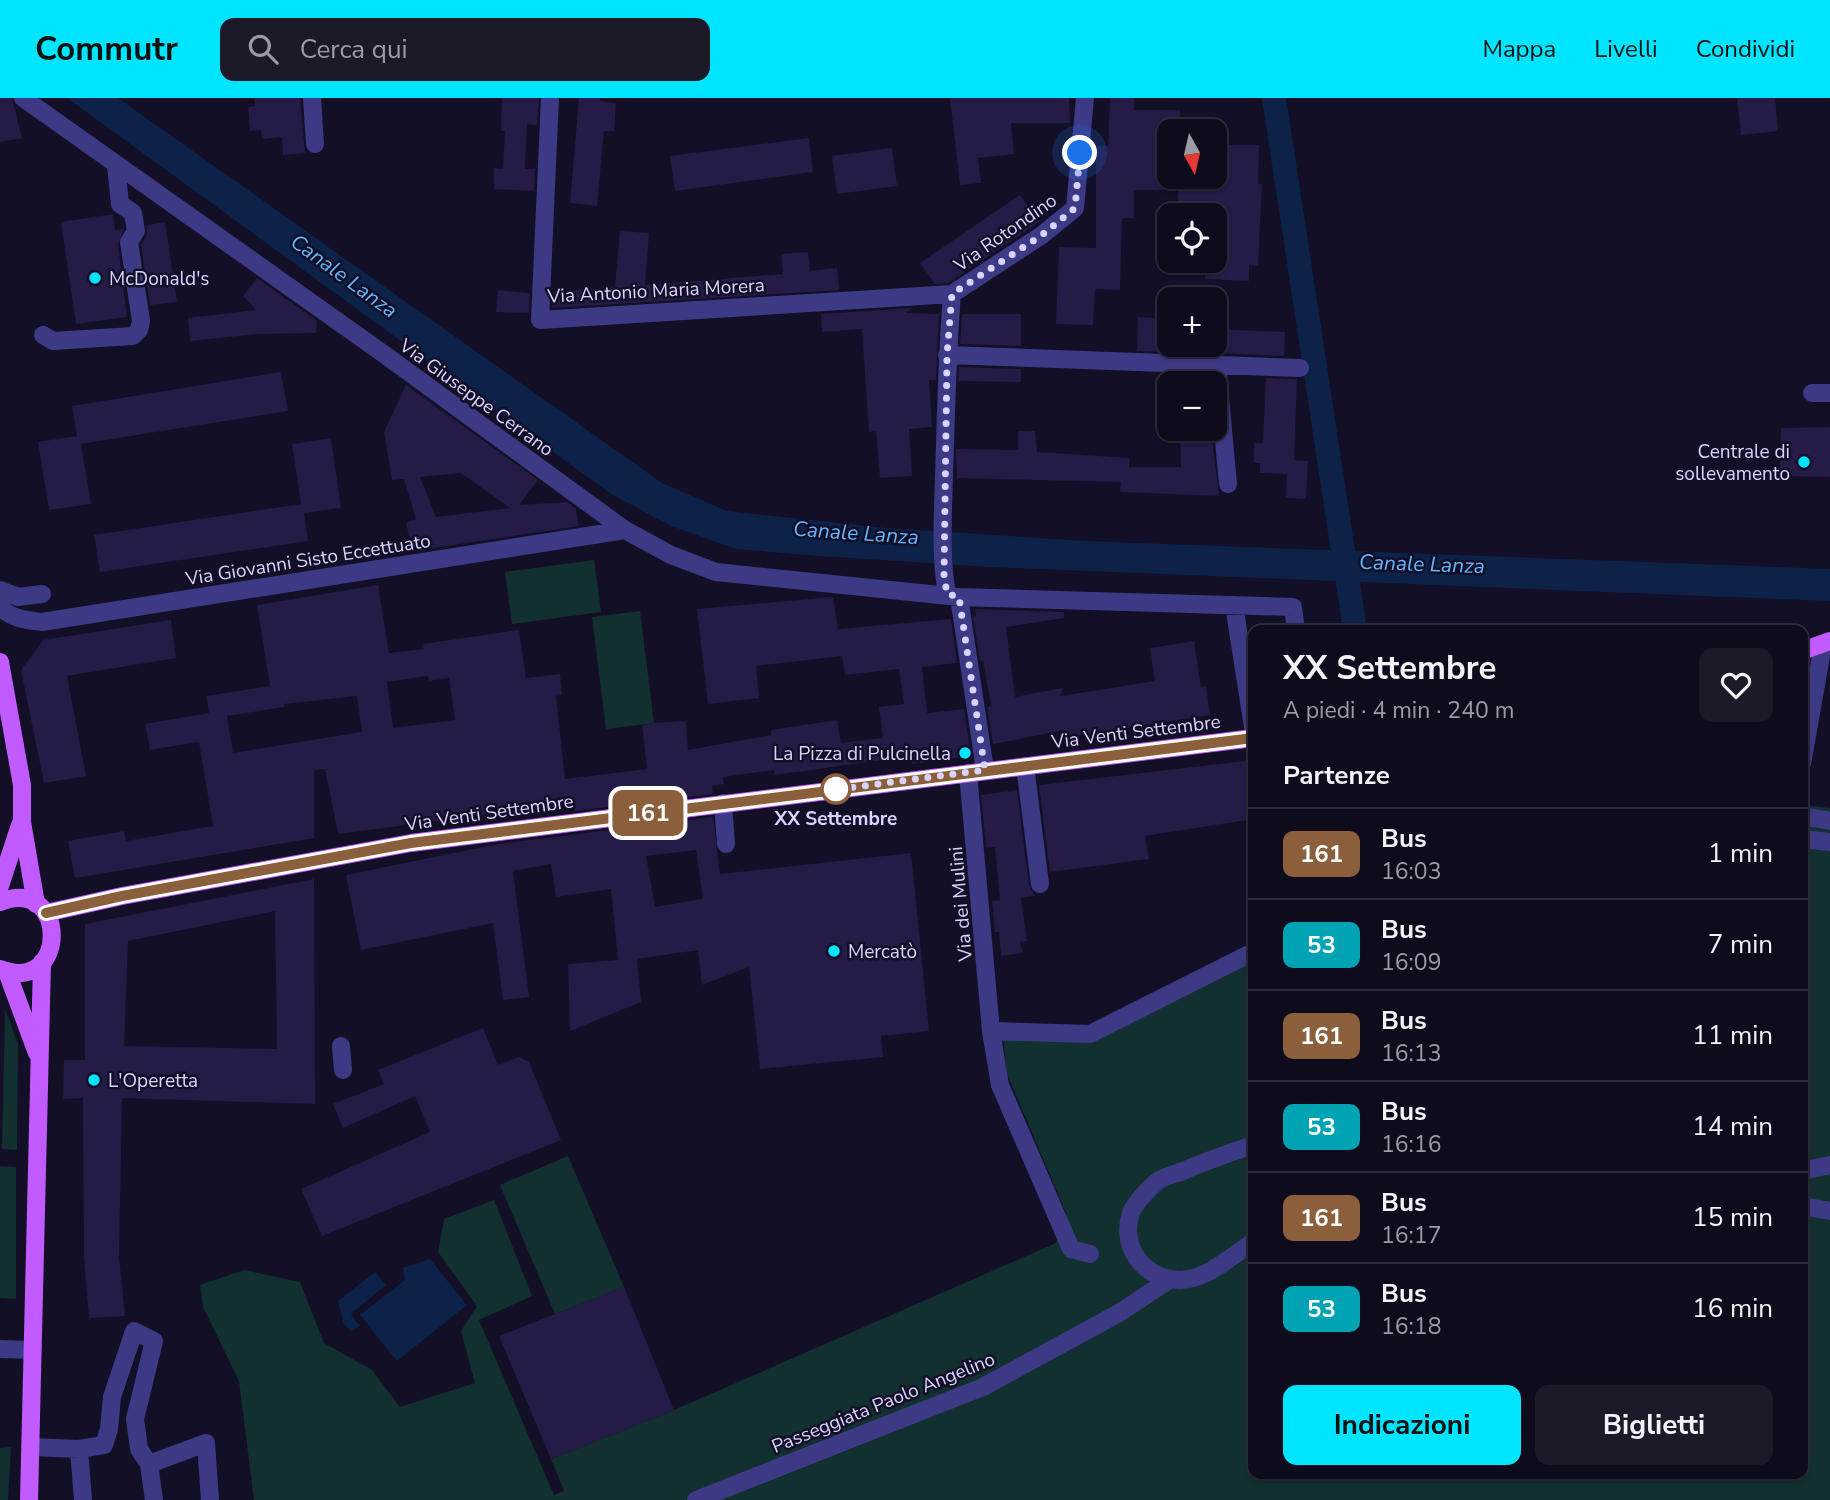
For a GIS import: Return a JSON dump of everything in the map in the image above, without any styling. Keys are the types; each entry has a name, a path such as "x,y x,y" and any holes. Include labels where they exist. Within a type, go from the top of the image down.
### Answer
{"main road":[{"path":"1808,649 1826,643"},
{"path":"0,662 22,785 22,822 41,909 51,923 53,943 42,962 32,969 20,972 3,970 41,1062"},
{"name":"Via Venti Settembre","path":"0,902 14,898 26,900 41,909 411,843 1248,739"},
{"path":"0,886 22,822"},
{"path":"29,1500 42,962"}],"street":[{"name":"Via Giuseppe Cerrano","path":"23,98 381,352 625,530 671,555 716,572 953,595 1293,607 1295,625"},
{"path":"312,98 315,144"},
{"name":"Via Antonio Maria Morera","path":"550,98 540,320 952,294"},
{"name":"Via Rotondino","path":"977,772 953,595 944,575 947,355 952,294 1042,235 1075,208 1086,98"},
{"path":"43,335 53,341 133,336 139,330 141,321 129,242 136,231 133,213 120,204 116,165"},
{"path":"947,355 1300,368"},
{"path":"1217,365 1228,484"},
{"name":"Via Giovanni Sisto Eccettuato","path":"0,607 22,620 43,622 625,530"},
{"path":"0,590 18,597 42,594"},
{"path":"1234,605 1248,695"},
{"path":"1808,734 1826,643"},
{"path":"0,703 10,727"},
{"path":"1025,766 1040,884"},
{"name":"Via dei Mulini","path":"977,772 991,1031 1000,1085 1071,1249 1090,1254"},
{"path":"723,803 726,844"},
{"path":"1808,817 1830,821"},
{"path":"1808,840 1830,842"},
{"path":"991,1031 1090,1034 1248,955"},
{"path":"341,1046 343,1070"},
{"path":"1248,1147 1158,1181 1132,1211 1128,1228 1131,1246 1139,1263 1157,1276 1169,1280 1190,1279 1209,1272 1248,1245"},
{"path":"1808,1170 1830,1165"},
{"path":"1808,1207 1830,1211"},
{"name":"Passeggiata Paolo Angelino","path":"696,1500 983,1387 1119,1313 1169,1280"},
{"path":"31,1447 79,1449 104,1445 109,1429 112,1397 134,1331 154,1340 135,1419 139,1449 149,1464 154,1500"},
{"path":"0,1349 32,1350"},
{"path":"149,1464 206,1443 210,1500"},
{"path":"79,1449 83,1500"}],"green space":[{"path":"594,560 601,612 512,624 505,572"},
{"path":"640,611 654,723 606,729 592,617"},
{"path":"1808,806 1830,808 1830,1500 254,1500 239,1381 203,1307 200,1285 244,1270 300,1282 324,1343 372,1370 400,1407 475,1383 461,1331 477,1306 438,1252 444,1219 494,1200 532,1296 479,1320 554,1495 564,1491 551,1459 674,1410 1056,1243 1066,1213 1007,1074 1002,1028 1087,1038 1248,958 1248,1479 1808,1479"},
{"path":"5,1009 18,1044 17,1150 2,1149"},
{"path":"568,1156 624,1287 555,1314 500,1185"},
{"path":"0,1166 16,1167 16,1299 0,1298"},
{"path":"11,1447 8,1500 0,1500 0,1448"}],"water":[{"name":"Canale Lanza","path":"67,98 118,98 662,483 727,511 886,528 1086,541 1830,569 1830,601 989,567 736,549 671,526 611,494"},
{"path":"430,1259 467,1305 397,1361 360,1315 405,1280 403,1268"},
{"path":"375,1272 386,1285 351,1314 360,1326 351,1332 343,1322 338,1301"}],"building":[{"path":"0,98 12,98 22,138 0,142"},
{"path":"255,98 300,98 305,153 283,155 282,137 262,139 261,130 250,131 248,107 255,106"},
{"path":"502,98 539,98 537,125 527,124 525,169 535,169 534,191 494,189 494,168 503,169 505,131 501,131"},
{"path":"579,98 600,98 600,101 616,103 614,131 604,131 597,206 570,203"},
{"path":"950,98 1069,98 1070,123 1011,123 1014,154 978,158 981,183 960,185"},
{"path":"1110,98 1134,98 1134,110 1180,110 1180,119 1157,119 1157,189 1169,190 1134,190 1134,218 1122,218 1120,290 1095,289 1093,325 1056,324 1059,247 1096,248 1096,146 1108,146"},
{"path":"1737,98 1775,98 1778,131 1741,135"},
{"path":"809,138 813,172 675,191 670,156"},
{"path":"1227,145 1259,145 1258,184 1262,184 1258,266 1249,265 1249,281 1205,279 1205,273 1227,273 1227,203 1178,203 1178,189 1227,189"},
{"path":"892,148 897,186 837,194 832,156"},
{"path":"1020,195 1039,222 948,283 935,284 920,263"},
{"name":"McDonald's","path":"113,214 115,230 124,229 118,244 127,317 76,324 61,222"},
{"path":"165,222 177,302 150,305 141,245 146,236 147,225"},
{"path":"620,231 649,233 645,285 783,274 781,254 808,252 810,271 837,268 839,290 552,308 553,292 615,287"},
{"path":"257,278 317,321 316,333 258,334 190,341 188,318 256,310 243,296"},
{"path":"498,290 530,293 529,313 496,312"},
{"path":"913,308 905,313 939,314 936,380 929,380 932,427 909,429 912,476 880,478 876,431 869,432 862,329 822,332 821,314"},
{"path":"962,314 1021,314 1021,346 960,344"},
{"path":"1138,317 1157,318 1157,352 1137,351"},
{"path":"1227,330 1285,332 1284,356 1227,354"},
{"path":"959,367 1021,369 1021,382 958,381"},
{"path":"281,372 288,411 81,444 91,504 49,510 38,442 77,436 72,406"},
{"path":"1266,378 1297,379 1294,460 1308,461 1306,499 1286,498 1287,474 1260,473 1260,463 1254,463 1254,443 1263,443"},
{"path":"406,385 538,480 519,505 567,502 576,509 579,526 413,551 406,523 416,519 404,479 392,480 384,432","holes":["461,473 510,508 436,517 420,477"]},
{"path":"1830,427 1830,477 1780,476 1781,428"},
{"path":"1018,431 1035,431 1037,452 1129,458 1129,467 1181,467 1180,441 1212,441 1219,496 1120,492 1121,482 957,478 956,449 1018,450"},
{"path":"331,438 341,508 304,513 308,541 100,572 94,535 301,504 292,444"},
{"path":"378,585 389,653 424,649 423,644 519,630 526,678 560,674 562,695 556,696 565,779 647,769 642,725 686,721 688,750 771,735 771,730 837,720 841,743 883,738 879,707 904,704 899,669 845,675 842,656 756,666 759,698 708,704 697,609 833,597 838,629 951,619 957,663 922,667 927,713 964,709 971,756 912,764 911,756 775,775 774,770 723,777 724,784 712,786 713,794 575,811 574,803 338,834 325,769 314,770 314,838 75,878 68,841 124,831 126,841 213,826 199,742 150,750 145,724 209,713 206,696 270,686 257,605","holes":["428,676 429,681 449,678 455,720 393,728 387,682","357,696 362,732 233,753 227,716 284,707 284,704"]},
{"path":"975,609 1064,612 1064,618 1006,627 1015,697 1063,688 1060,696 1155,681 1150,648 1194,641 1201,687 1206,686 1210,715 1066,737 1065,730 993,744 987,707 991,706 973,617 976,616"},
{"path":"171,620 176,658 67,676 86,776 44,783 21,670 43,640"},
{"path":"1248,761 1248,820 1145,836 1149,859 1050,872 1039,785"},
{"path":"1017,790 1029,885 1035,896 1021,898 1027,941 1020,942 1023,953 1001,956 992,901 1000,900 995,847 986,848 981,795"},
{"path":"713,817 720,874 911,853 929,1031 881,1036 883,1057 760,1069 749,967 702,985 698,950 637,959 641,1002 570,1031 568,964 618,960 611,889 556,897 551,864 513,871 529,997 503,1000 493,923 361,950 346,875 498,844","holes":["696,850 703,899 655,907 646,856"]},
{"path":"314,879 315,1104 122,1098 119,1257 125,1316 89,1318 84,1257 83,1098 63,1099 64,1060 85,1060 85,924","holes":["275,911 277,1049 124,1046 128,941"]},
{"path":"483,1028 498,1065 519,1057 529,1062 561,1140 322,1236 301,1189 430,1132 415,1096 343,1128 333,1104 384,1084 378,1070"},
{"path":"624,1287 674,1410 551,1459 499,1336"}],"waterway":[{"path":"1274,98 1354,625"}],"bus line":[{"name":"161","path":"46,913 122,896 411,843 1248,739"}],"place":[{"name":"McDonald's","path":"95,278"},
{"name":"Centrale di sollevamento","path":"1804,462"},
{"name":"La Pizza di Pulcinella","path":"965,753"},
{"name":"XX Settembre","path":"836,789"},
{"name":"Mercatò","path":"834,951"},
{"name":"L'Operetta","path":"94,1080"}],"route":[{"path":"836,789 832,790 985,770 959,597 947,594 944,575 947,355 952,294 1042,235 1075,208 1080,153"}]}
